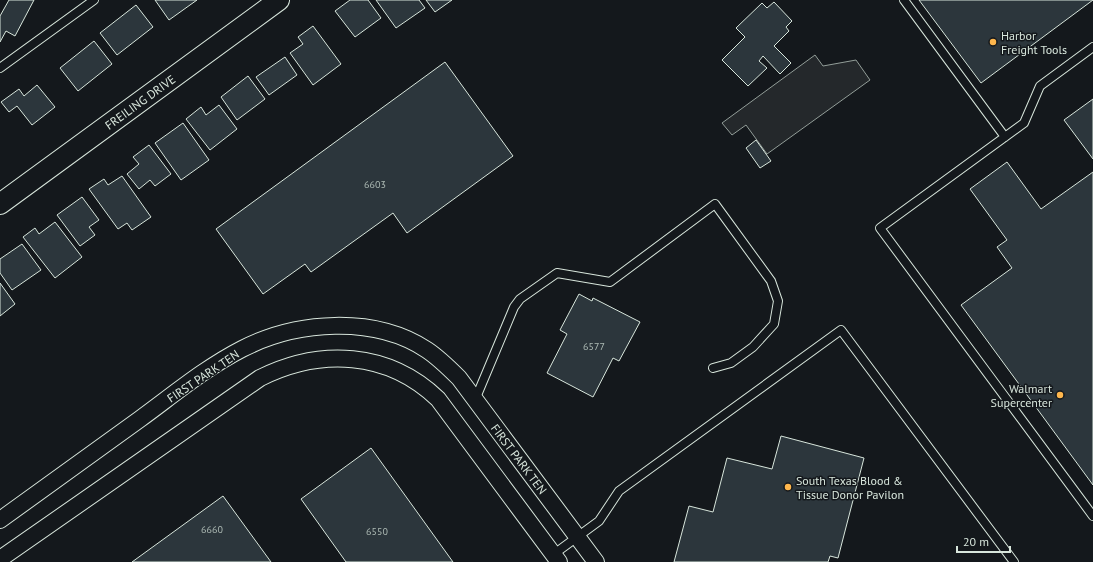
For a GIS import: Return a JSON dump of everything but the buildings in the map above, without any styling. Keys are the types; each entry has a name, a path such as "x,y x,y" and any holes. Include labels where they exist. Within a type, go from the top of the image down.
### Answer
{"street":[{"name":"FREILING DRIVE","path":"0,204 279,0"},
{"name":"FIRST PARK TEN","path":"0,520 205,372 242,349 298,329 334,325 374,329 415,343 428,350 445,365 459,378 596,562"},
{"path":"0,559 260,378 274,371 304,361 337,358 369,361 400,371 423,384 438,398 557,558"}],"lane":[{"path":"0,68 94,0"},
{"path":"904,0 1005,138"},
{"path":"1093,47 1040,86 1024,123 880,228 1093,516"},
{"path":"475,400 514,307 520,299 557,273 610,282 715,204 771,281 778,301 774,324 753,347 731,363 713,368"},
{"path":"557,558 577,537 599,521 619,491 841,330 1014,562"}],"shaded area":[{"path":"815,55 823,66 856,60 870,80 767,154 746,125 732,135 722,123"}],"place":[{"name":"Harbor Freight Tools","path":"993,42"},
{"name":"Walmart Supercenter","path":"1060,395"},
{"name":"South Texas Blood & Tissue Donor Pavilon","path":"788,487"}]}
